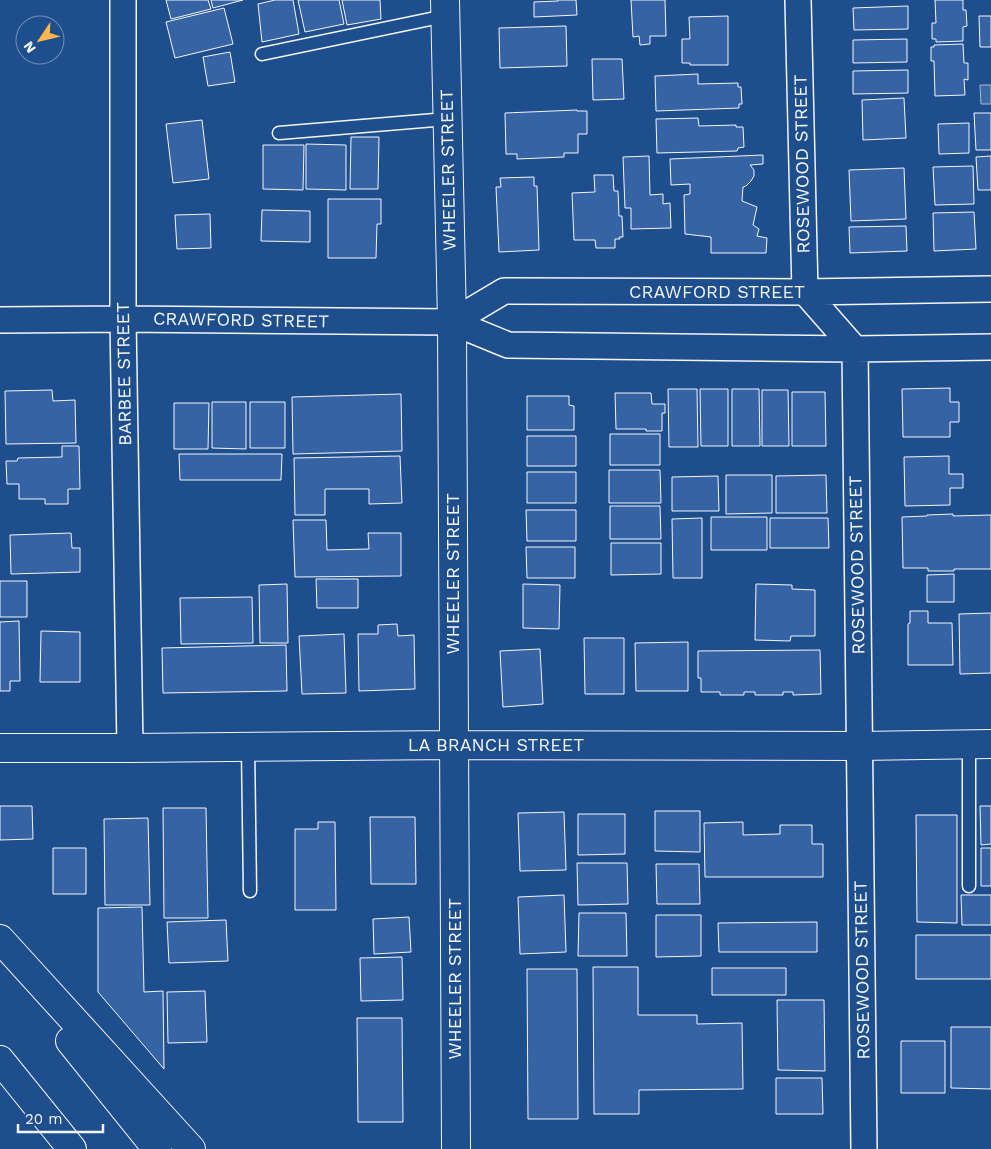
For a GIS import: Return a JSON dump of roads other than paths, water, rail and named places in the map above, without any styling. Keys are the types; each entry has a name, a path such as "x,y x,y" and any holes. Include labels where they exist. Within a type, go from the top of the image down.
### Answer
{"main road":[{"name":"WHEELER STREET","path":"445,8 452,322 456,1149"},
{"name":"LA BRANCH STREET","path":"0,748 454,744 859,746 980,744"},
{"path":"0,939 191,1149"},
{"path":"0,954 157,1149"},
{"path":"0,1060 72,1149"}],"street":[{"name":"BARBEE STREET","path":"123,0 123,319 130,748"},
{"name":"ROSEWOOD STREET","path":"798,0 805,292"},
{"name":"CRAWFORD STREET","path":"452,322 504,291 805,292 991,289"},
{"path":"805,292 855,349"},
{"name":"CRAWFORD STREET","path":"0,320 123,319 452,322 508,345 855,349 991,347"},
{"name":"ROSEWOOD STREET","path":"855,349 864,1149"}],"lane":[{"path":"262,54 445,8"},
{"path":"279,133 448,119"},
{"path":"969,886 980,744"},
{"path":"248,747 250,891"}],"water":[{"path":"980,85 991,85 991,104 981,104"}]}
